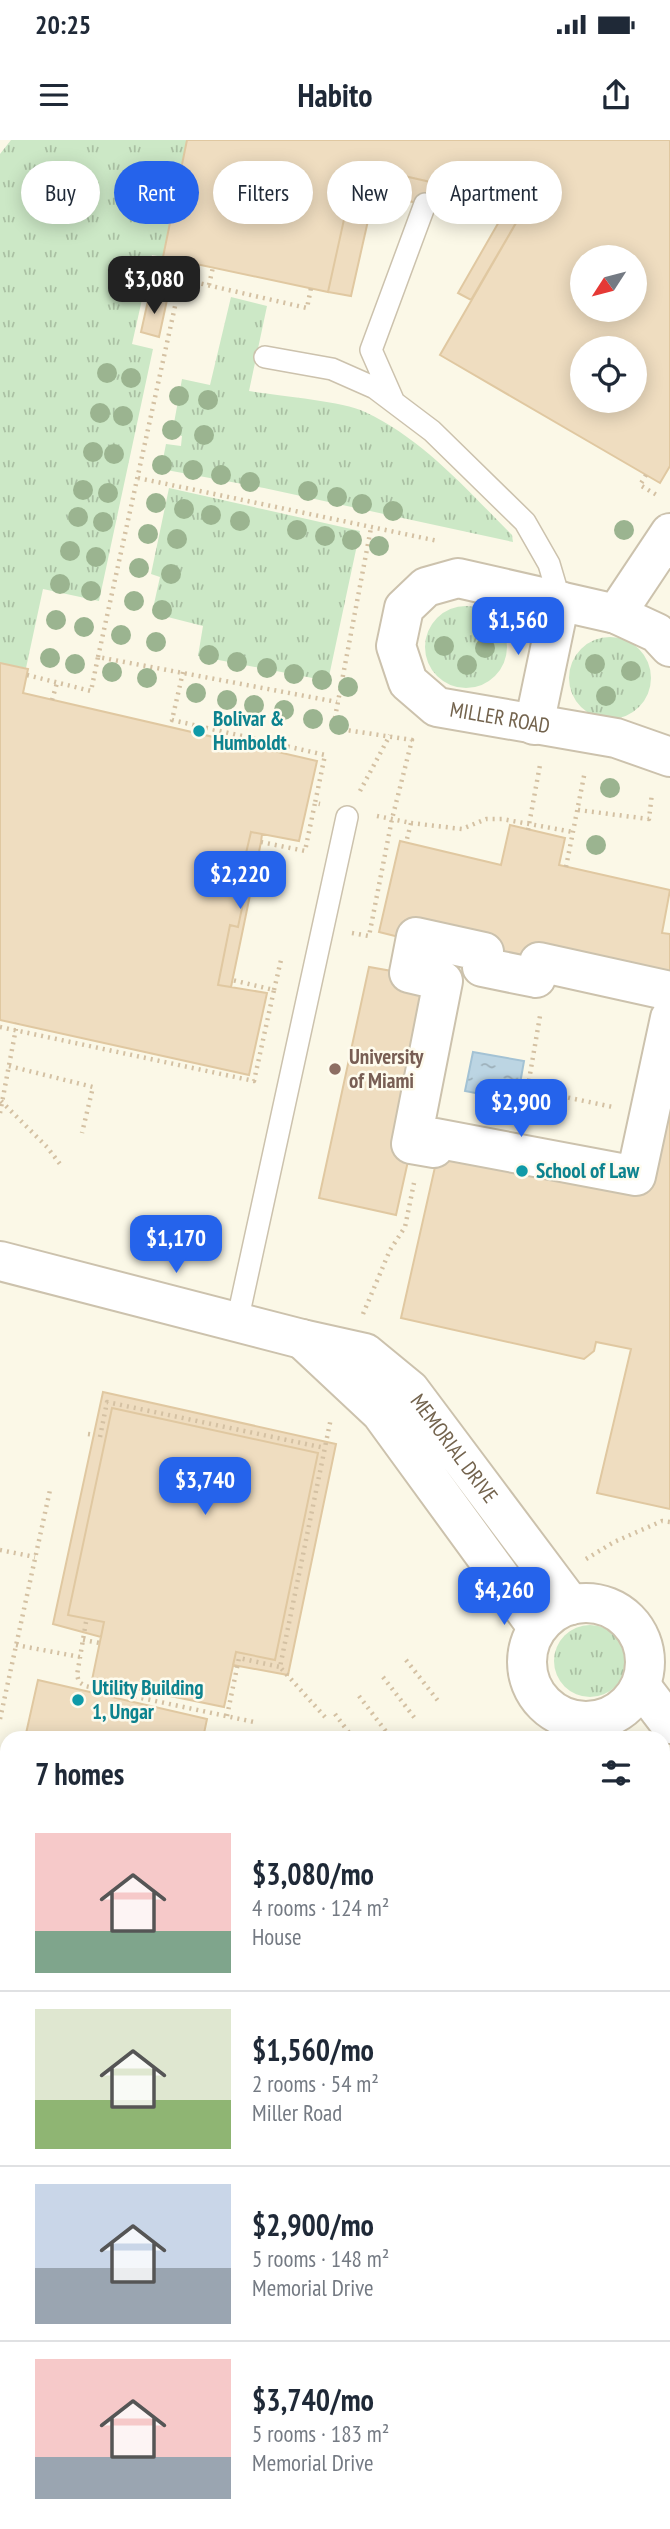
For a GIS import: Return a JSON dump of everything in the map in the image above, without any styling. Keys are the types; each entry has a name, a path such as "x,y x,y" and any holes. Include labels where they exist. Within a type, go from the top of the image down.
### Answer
{"street":[{"path":"616,614 670,533"},
{"name":"MILLER ROAD","path":"662,768 615,738 537,743 437,707 408,682 396,646 404,608 426,587 458,578 616,614 657,633 669,646"},
{"path":"537,743 560,601"},
{"path":"670,991 539,962 536,978 482,967 484,952 416,937 409,973 443,981 411,1144 434,1148 435,1138 636,1176 670,1018"},
{"name":"MEMORIAL DRIVE","path":"0,1261 365,1353 410,1390 571,1605"},
{"name":"MEMORIAL DRIVE","path":"303,1339 381,1413 537,1627"},
{"path":"651,1674 606,1729 563,1717 548,1708 535,1694 526,1660 529,1643 537,1627 550,1614 571,1605 603,1605 654,1630 643,1647 670,1724"}],"lane":[{"path":"394,402 371,350 425,204"},
{"path":"265,357 297,360 332,369 374,387 432,430 525,522 548,564 560,601"},
{"path":"237,1322 349,814"}],"path":[{"path":"27,676 91,691 181,279 175,259"},
{"path":"209,285 213,267"},
{"path":"181,279 307,308 311,288"},
{"path":"646,475 640,485 670,503"},
{"path":"138,478 371,528"},
{"path":"98,657 337,702"},
{"path":"183,671 172,720 325,755 303,860"},
{"path":"52,700 57,683"},
{"path":"349,814 390,735"},
{"path":"529,827 537,743"},
{"path":"566,867 586,767"},
{"path":"578,810 649,818 662,768"},
{"path":"315,803 349,814 462,829 486,819 573,832"},
{"path":"369,936 391,819"},
{"path":"406,843 411,823"},
{"path":"261,842 305,851"},
{"path":"0,1027 254,1082 281,960"},
{"path":"516,1154 548,964"},
{"path":"232,980 274,989"},
{"path":"0,1113 17,1023"},
{"path":"9,1066 93,1087 82,1133"},
{"path":"527,1089 648,1114"},
{"path":"1,1100 60,1164"},
{"path":"363,1315 390,1250 405,1227 415,1176"},
{"path":"281,1667 339,1374"},
{"path":"88,1434 97,1436 107,1402 325,1448"},
{"path":"0,1719 50,1490"},
{"path":"584,1560 662,1521 670,1522"},
{"path":"0,1550 35,1557"},
{"path":"86,1622 77,1675 79,1682 85,1686 254,1721"},
{"path":"83,1640 100,1643"},
{"path":"16,1645 80,1657"},
{"path":"228,1716 239,1658 257,1659 281,1667 325,1717"},
{"path":"406,1660 439,1702"},
{"path":"383,1677 417,1721"},
{"path":"359,1696 386,1731"},
{"path":"335,1714 348,1731"}],"green space":[{"path":"11,140 187,140 183,161 114,161 114,224 170,224 163,257 152,255 132,344 153,349 99,601 43,589 26,668 0,663 0,154"},
{"path":"231,297 267,306 249,391 355,408 386,423 425,451 461,483 512,535 513,542 264,488 161,469 166,444 181,446 182,436 172,434 182,379 210,385"},
{"path":"169,488 360,531 328,681 198,656 203,626 152,613 160,577 151,574"},
{"path":"466,606 482,609 495,618 504,631 507,647 504,663 495,676 482,685 466,688 450,685 437,676 428,663 425,647 428,631 437,618 450,609"},
{"path":"610,637 626,640 639,649 648,662 651,678 648,694 639,707 626,716 610,719 594,716 581,707 572,694 569,678 572,662 581,649 594,640"},
{"path":"597,1625 616,1635 624,1647 624,1675 616,1687 604,1695 583,1697 564,1687 556,1675 554,1654 564,1635 576,1627"}],"water":[{"path":"473,1052 524,1061 517,1101 465,1091"}],"building":[{"path":"187,140 670,140 670,466 660,483 440,355 515,224 562,224 562,161 426,161 426,181 412,178 412,161 327,161 327,224 343,224 328,292 163,257 170,224 199,224 199,161 183,161"},
{"path":"412,178 426,181 426,205 412,202"},
{"path":"343,224 367,224 351,296 328,292"},
{"path":"498,224 515,224 471,300 458,293"},
{"path":"149,296 167,300 159,337 141,332"},
{"path":"0,663 28,669 23,693 317,761 299,841 251,832 238,887 246,889 238,927 230,925 218,985 267,993 249,1075 0,1020"},
{"name":"School of Law","path":"510,825 565,838 559,865 670,890 662,933 670,934 670,991 416,937 443,981 411,1144 636,1176 670,1018 670,1509 597,1493 631,1349 596,1342 594,1351 584,1359 401,1318 435,1167 408,1161 396,1215 319,1198 369,967 392,971 399,937 379,932 400,841 501,865"},
{"path":"251,832 262,834 261,842 231,987 218,985 230,925 238,927 246,889 238,887"},
{"path":"103,1392 336,1444 288,1675 233,1665 236,1652 275,1660 318,1453 112,1408 68,1615 104,1622 101,1637 53,1624"},
{"path":"112,1408 318,1453 275,1660 236,1652 224,1707 92,1680 104,1622 68,1615"},
{"name":"Utility Building 1, Ungar","path":"38,1680 207,1719 204,1731 27,1731"}],"place":[{"name":"Bolivar & Humboldt","path":"199,731"},
{"name":"University of Miami","path":"335,1069"},
{"name":"School of Law","path":"522,1171"},
{"name":"Utility Building 1, Ungar","path":"78,1700"}]}
